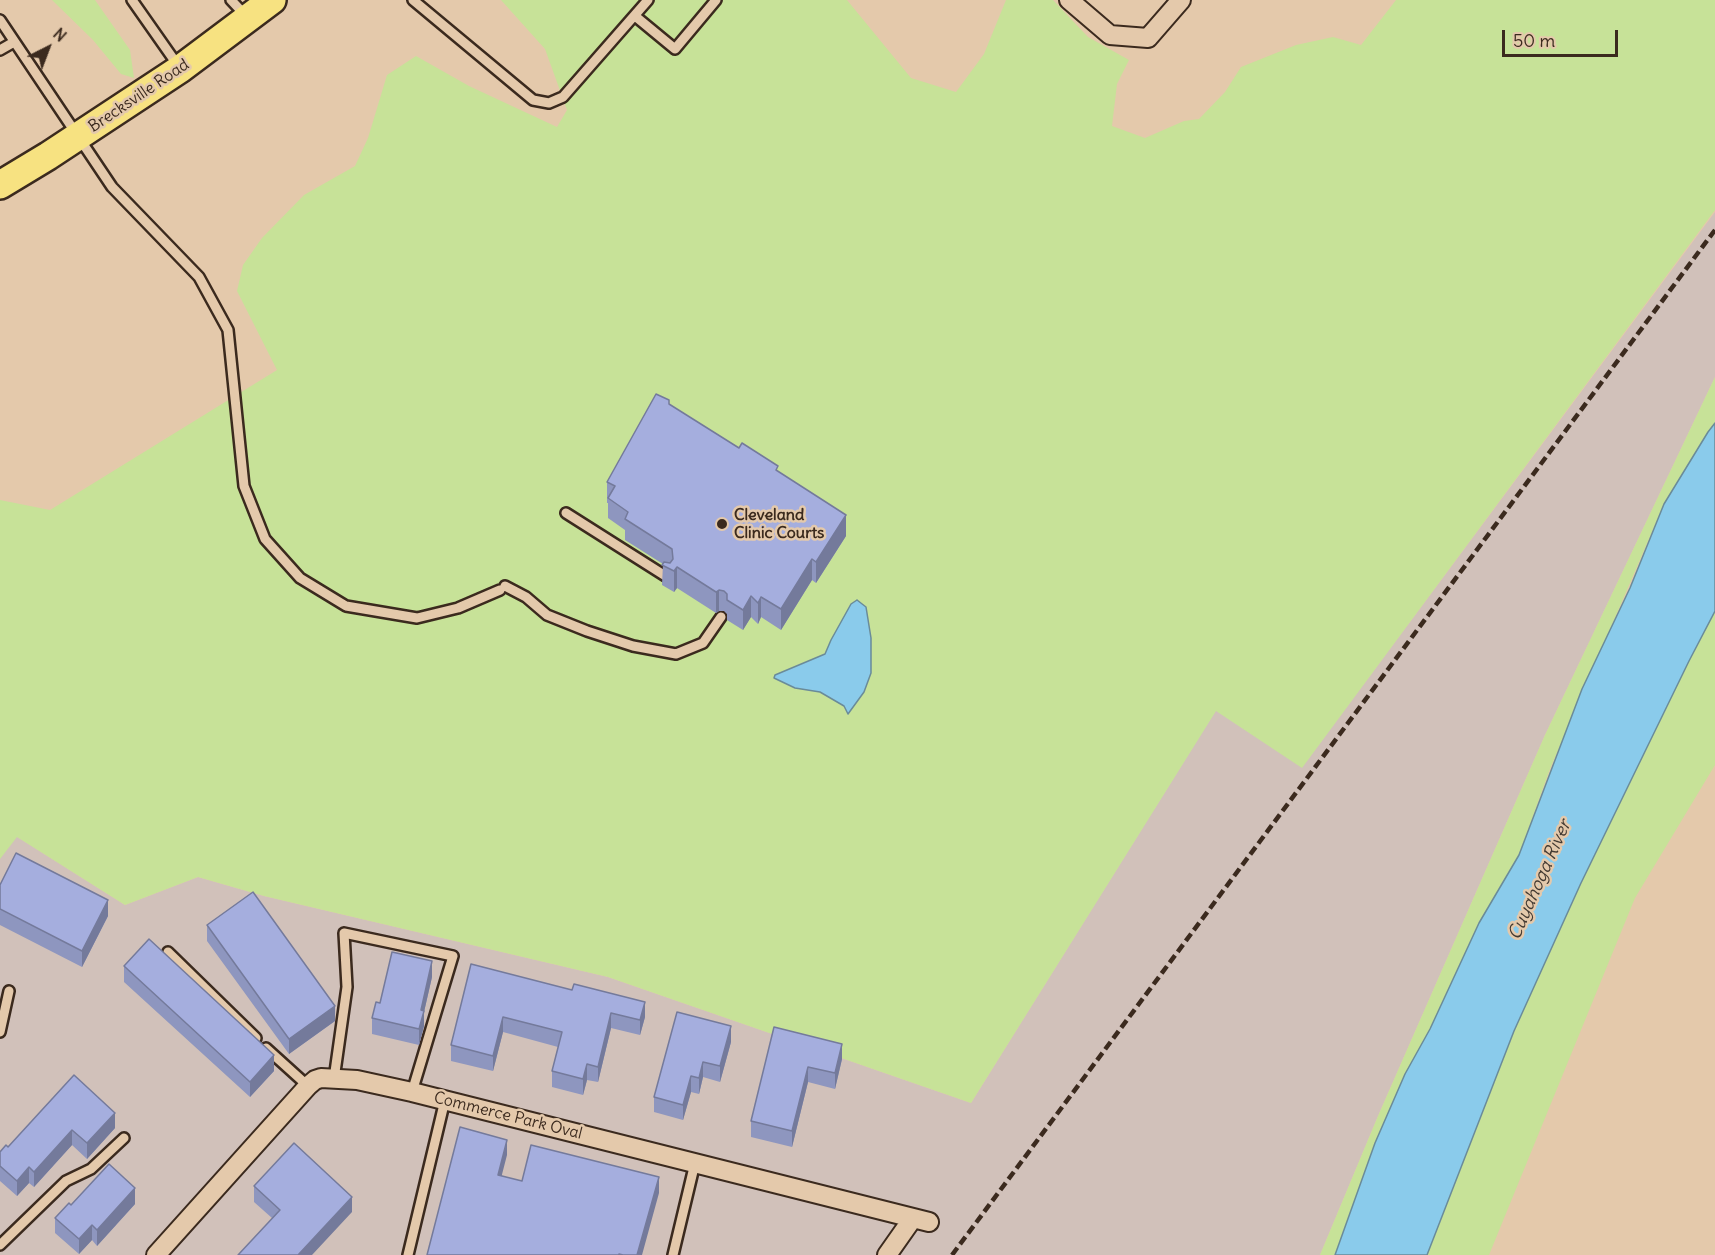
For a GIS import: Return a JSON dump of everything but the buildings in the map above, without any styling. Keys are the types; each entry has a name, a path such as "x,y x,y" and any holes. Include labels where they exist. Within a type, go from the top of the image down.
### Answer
{"main road":[{"name":"Brecksville Road","path":"0,185 78,137 180,69 240,9 272,0"}],"street":[{"path":"1069,0 1110,36 1148,38 1181,0"},
{"name":"Commerce Park Oval","path":"308,1086 315,1080 357,1080 412,1092 921,1220 887,1255"},
{"path":"156,1255 308,1086"}],"lane":[{"path":"132,0 180,69"},
{"path":"412,0 533,100 549,103 563,97 648,0"},
{"path":"635,16 675,49 716,0"},
{"path":"0,20 112,187 199,277 228,330 244,486 265,539 300,578 346,606 417,618 458,608 503,588 526,597 547,615 587,631 633,646 676,654 704,643 721,617"},
{"path":"0,50 14,42"},
{"path":"566,513 667,578"},
{"path":"334,1079 347,987 344,933 453,956 412,1092"},
{"path":"168,952 268,1051 308,1086"},
{"path":"0,1032 9,991"},
{"path":"408,1255 445,1100"},
{"path":"0,1245 66,1181 91,1169 124,1138"},
{"path":"673,1255 695,1163"}],"shaded area":[{"path":"1715,212 1715,377 1545,735 1378,1116 1320,1255 0,1255 0,826 125,905 198,877 264,896 608,977 971,1103 1216,710 1302,767"}],"green space":[{"path":"52,0 95,0 130,50 134,78 121,74 93,40"},
{"path":"501,0 847,0 911,78 956,92 984,54 1006,0 1053,0 1088,37 1129,60 1117,84 1112,126 1145,138 1184,121 1199,119 1225,92 1241,67 1296,45 1333,37 1361,45 1396,0 1715,0 1715,210 1302,768 1216,711 971,1103 608,977 264,896 198,877 125,905 17,837 0,859 0,500 50,510 277,370 237,291 243,265 262,238 304,195 355,166 368,138 387,75 416,56 469,86 557,127 567,110 545,49"},
{"path":"1715,377 1715,423 1664,504 1550,769 1519,855 1479,923 1430,1029 1405,1075 1375,1143 1335,1255 1320,1255 1378,1116 1545,735"},
{"path":"1715,611 1715,765 1635,898 1489,1255 1427,1255 1514,1031 1581,883"}],"water":[{"name":"Cuyahoga River","path":"1715,423 1715,611 1581,883 1514,1031 1427,1255 1335,1255 1375,1143 1405,1074 1430,1029 1479,923 1519,855 1582,689 1630,588 1664,504"},
{"path":"857,600 866,607 871,638 871,673 864,692 848,714 844,706 820,692 795,688 774,678 775,675 825,654 851,604"}],"railway":[{"path":"952,1255 1715,230"}],"place":[{"name":"Cleveland Clinic Courts","path":"722,524"}]}
